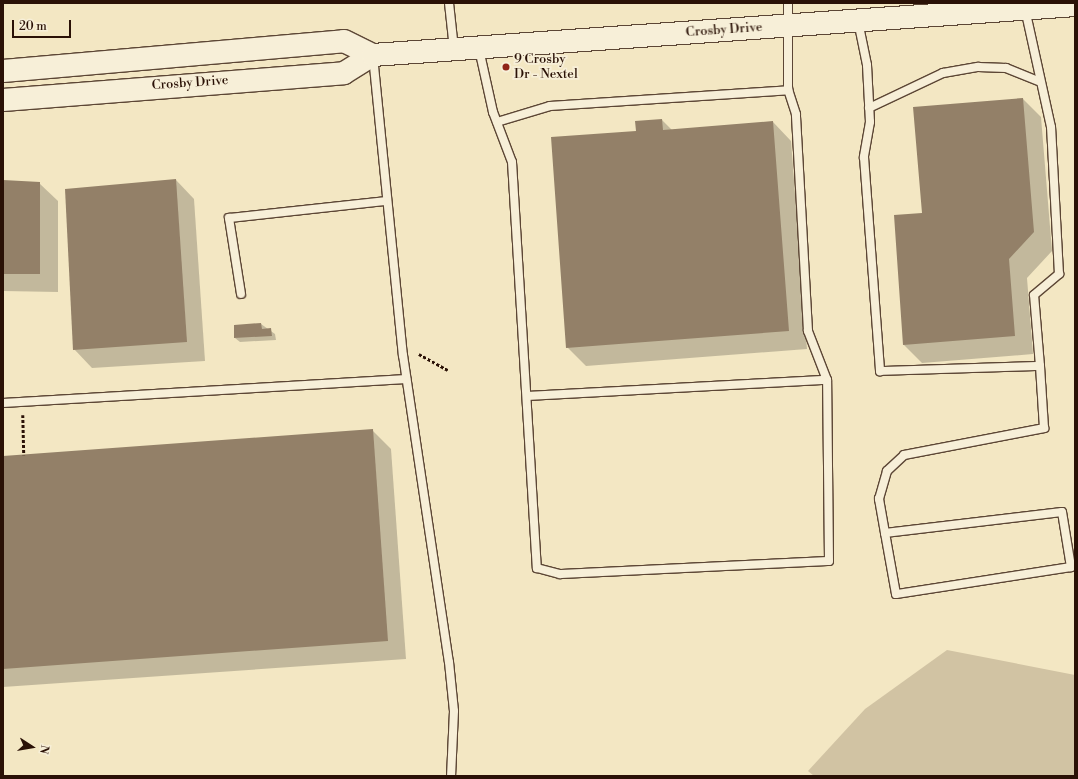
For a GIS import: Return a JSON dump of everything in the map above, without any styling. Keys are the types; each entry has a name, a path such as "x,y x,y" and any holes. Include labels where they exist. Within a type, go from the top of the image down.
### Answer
{"main road":[{"name":"Crosby Drive","path":"3,100 344,73 373,55 1075,5"},
{"name":"Crosby Drive","path":"3,71 344,41 373,55"}],"lane":[{"path":"449,3 454,50"},
{"path":"478,48 497,122 512,162 537,568 560,574 829,561 827,380 808,331 796,114 788,90 790,26 788,3"},
{"path":"885,533 1062,512 1071,567 896,594 885,533 879,499 888,471 904,455 1044,428 1034,295 1059,274 1051,127 1039,81 1025,8"},
{"path":"858,20 867,65 870,108 864,157 880,371 1040,366"},
{"path":"373,55 385,201 406,379 449,662 454,711 451,776"},
{"path":"870,108 942,73 978,67 1006,68 1039,81"},
{"path":"497,122 550,106 788,90"},
{"path":"241,294 229,218 385,201"},
{"path":"3,403 406,379"},
{"path":"526,396 827,380"}],"path":[{"path":"419,354 448,370"},
{"path":"22,401 24,455"}],"shaded area":[{"path":"947,650 1075,675 1075,776 814,776 808,771 865,709"}],"building":[{"path":"1023,98 1034,232 1009,259 1015,336 903,345 894,215 922,213 913,107"},
{"path":"662,119 663,130 773,121 789,331 566,348 551,137 636,131 635,121"},
{"path":"176,179 187,342 73,350 65,189"},
{"path":"3,180 40,182 40,274 3,274"},
{"path":"261,323 262,329 271,328 272,336 234,338 234,325"},
{"path":"373,429 388,641 3,669 3,456"}],"place":[{"name":"9 Crosby Dr - Nextel","path":"506,67"}]}
